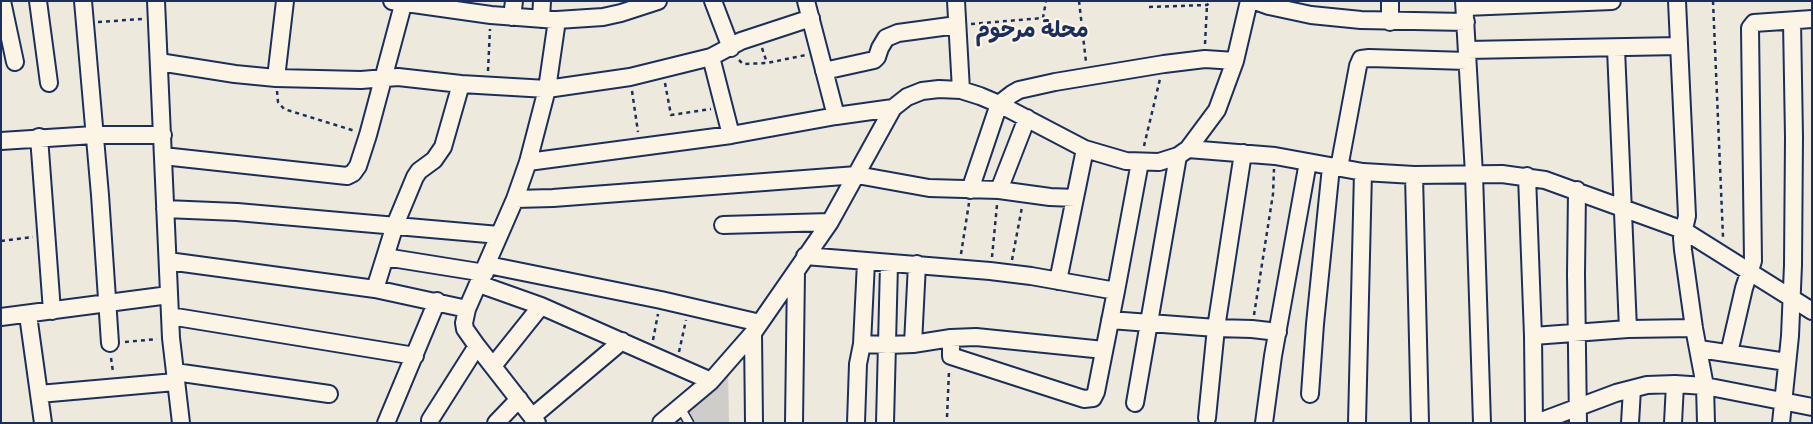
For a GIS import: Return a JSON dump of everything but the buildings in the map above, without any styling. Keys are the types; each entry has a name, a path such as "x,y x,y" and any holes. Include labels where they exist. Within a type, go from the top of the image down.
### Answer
{"street":[{"path":"2,1 15,62"},
{"path":"38,1 49,83"},
{"path":"83,1 110,343"},
{"path":"156,1 171,338 180,423"},
{"path":"276,78 285,1"},
{"path":"540,18 542,1"},
{"path":"163,156 347,176 353,173 358,166 384,78 400,2 491,15 513,9 540,18 557,20 612,15 658,1"},
{"path":"713,1 731,48"},
{"path":"806,1 836,116"},
{"path":"956,1 961,90"},
{"path":"1135,402 1148,322 1183,152 1216,110 1235,61 1249,1"},
{"path":"1255,1 1269,6 1313,8 1390,22 1465,10 1612,1"},
{"path":"1390,1 1390,22"},
{"path":"1677,1 1687,216 1683,230 1682,250 1705,386 1706,423"},
{"path":"1465,10 1474,174 1482,423"},
{"path":"159,62 235,74 276,78 361,80 398,77 461,84 546,89 630,77 711,57 741,41 811,18"},
{"path":"1729,353 1744,288 1753,261 1754,214 1750,28 1754,23 1792,22 1812,19"},
{"path":"557,20 546,89 528,162 516,199 464,319 465,329 534,420 622,341"},
{"path":"1781,423 1792,300 1794,137 1792,22"},
{"path":"824,71 874,60 886,38 898,33 958,25"},
{"path":"1310,394 1315,324 1335,167 1361,60 1368,58 1679,46"},
{"path":"1616,49 1628,329"},
{"path":"711,57 731,135"},
{"path":"970,190 998,104 1019,90 1164,64 1205,59 1235,61"},
{"path":"375,289 395,225 415,178 419,171 434,160 443,147 461,84"},
{"path":"661,423 711,380 757,328 830,222 893,108 907,97 922,91 939,89 961,90 980,96 1027,118 1085,149 1126,162 1159,162 1183,152 1243,153 1275,156 1363,172 1414,175 1474,174 1527,176 1545,180 1683,230 1812,311"},
{"path":"528,162 731,135 893,108"},
{"path":"999,190 1027,118"},
{"path":"1,141 94,135 163,134"},
{"path":"40,138 52,311"},
{"path":"1058,281 1085,149"},
{"path":"1207,418 1216,328 1243,153"},
{"path":"951,338 951,356 1089,400 1095,396 1140,162"},
{"path":"1264,423 1308,162"},
{"path":"1357,423 1363,172"},
{"path":"516,199 553,198 857,175 929,188 999,190 1050,197 1075,198"},
{"path":"1414,175 1420,423"},
{"path":"1527,176 1535,423 1578,415 1632,389 1674,384 1705,386 1812,406"},
{"path":"1577,190 1578,415"},
{"path":"165,209 237,212 499,235"},
{"path":"722,225 830,222"},
{"path":"805,256 890,264 917,264 990,270 1116,291"},
{"path":"385,257 484,274 661,300 757,328"},
{"path":"168,261 375,289 468,309"},
{"path":"856,423 858,364 862,344 866,262"},
{"path":"885,423 890,264"},
{"path":"913,344 917,264"},
{"path":"794,423 796,271"},
{"path":"484,274 542,306 711,380"},
{"path":"1,317 28,315 169,295"},
{"path":"386,423 438,302"},
{"path":"492,366 542,306"},
{"path":"28,315 43,423"},
{"path":"170,316 415,356"},
{"path":"1110,320 1278,332"},
{"path":"754,423 757,328"},
{"path":"1533,336 1628,329 1694,328"},
{"path":"862,344 913,344 976,336 1104,350"},
{"path":"430,420 477,346"},
{"path":"1699,349 1787,362"},
{"path":"39,394 175,377 329,394"},
{"path":"1673,423 1674,384"},
{"path":"1630,423 1632,389"},
{"path":"496,423 519,399"}],"lane":[{"path":"680,408 689,423"}],"path":[{"path":"958,25 1043,18 1046,1"},
{"path":"1079,1 1088,77"},
{"path":"1205,59 1207,5 1211,1"},
{"path":"1713,1 1724,254"},
{"path":"1150,7 1207,5"},
{"path":"487,86 491,15"},
{"path":"84,23 156,18"},
{"path":"731,48 743,64 766,63 820,52"},
{"path":"1140,162 1164,64"},
{"path":"662,70 671,114 724,107"},
{"path":"630,77 641,147"},
{"path":"276,78 278,102 284,109 368,135"},
{"path":"1252,329 1272,194 1275,156"},
{"path":"959,268 970,190"},
{"path":"990,270 999,190"},
{"path":"1009,273 1025,193"},
{"path":"1,241 46,234"},
{"path":"651,354 661,300"},
{"path":"676,365 689,308"},
{"path":"114,386 110,343 171,338"},
{"path":"947,417 951,356"}],"shaded area":[{"path":"728,367 729,423 678,423"}],"district":[{"name":"محلة مرحوم","path":"1032,33"}]}
